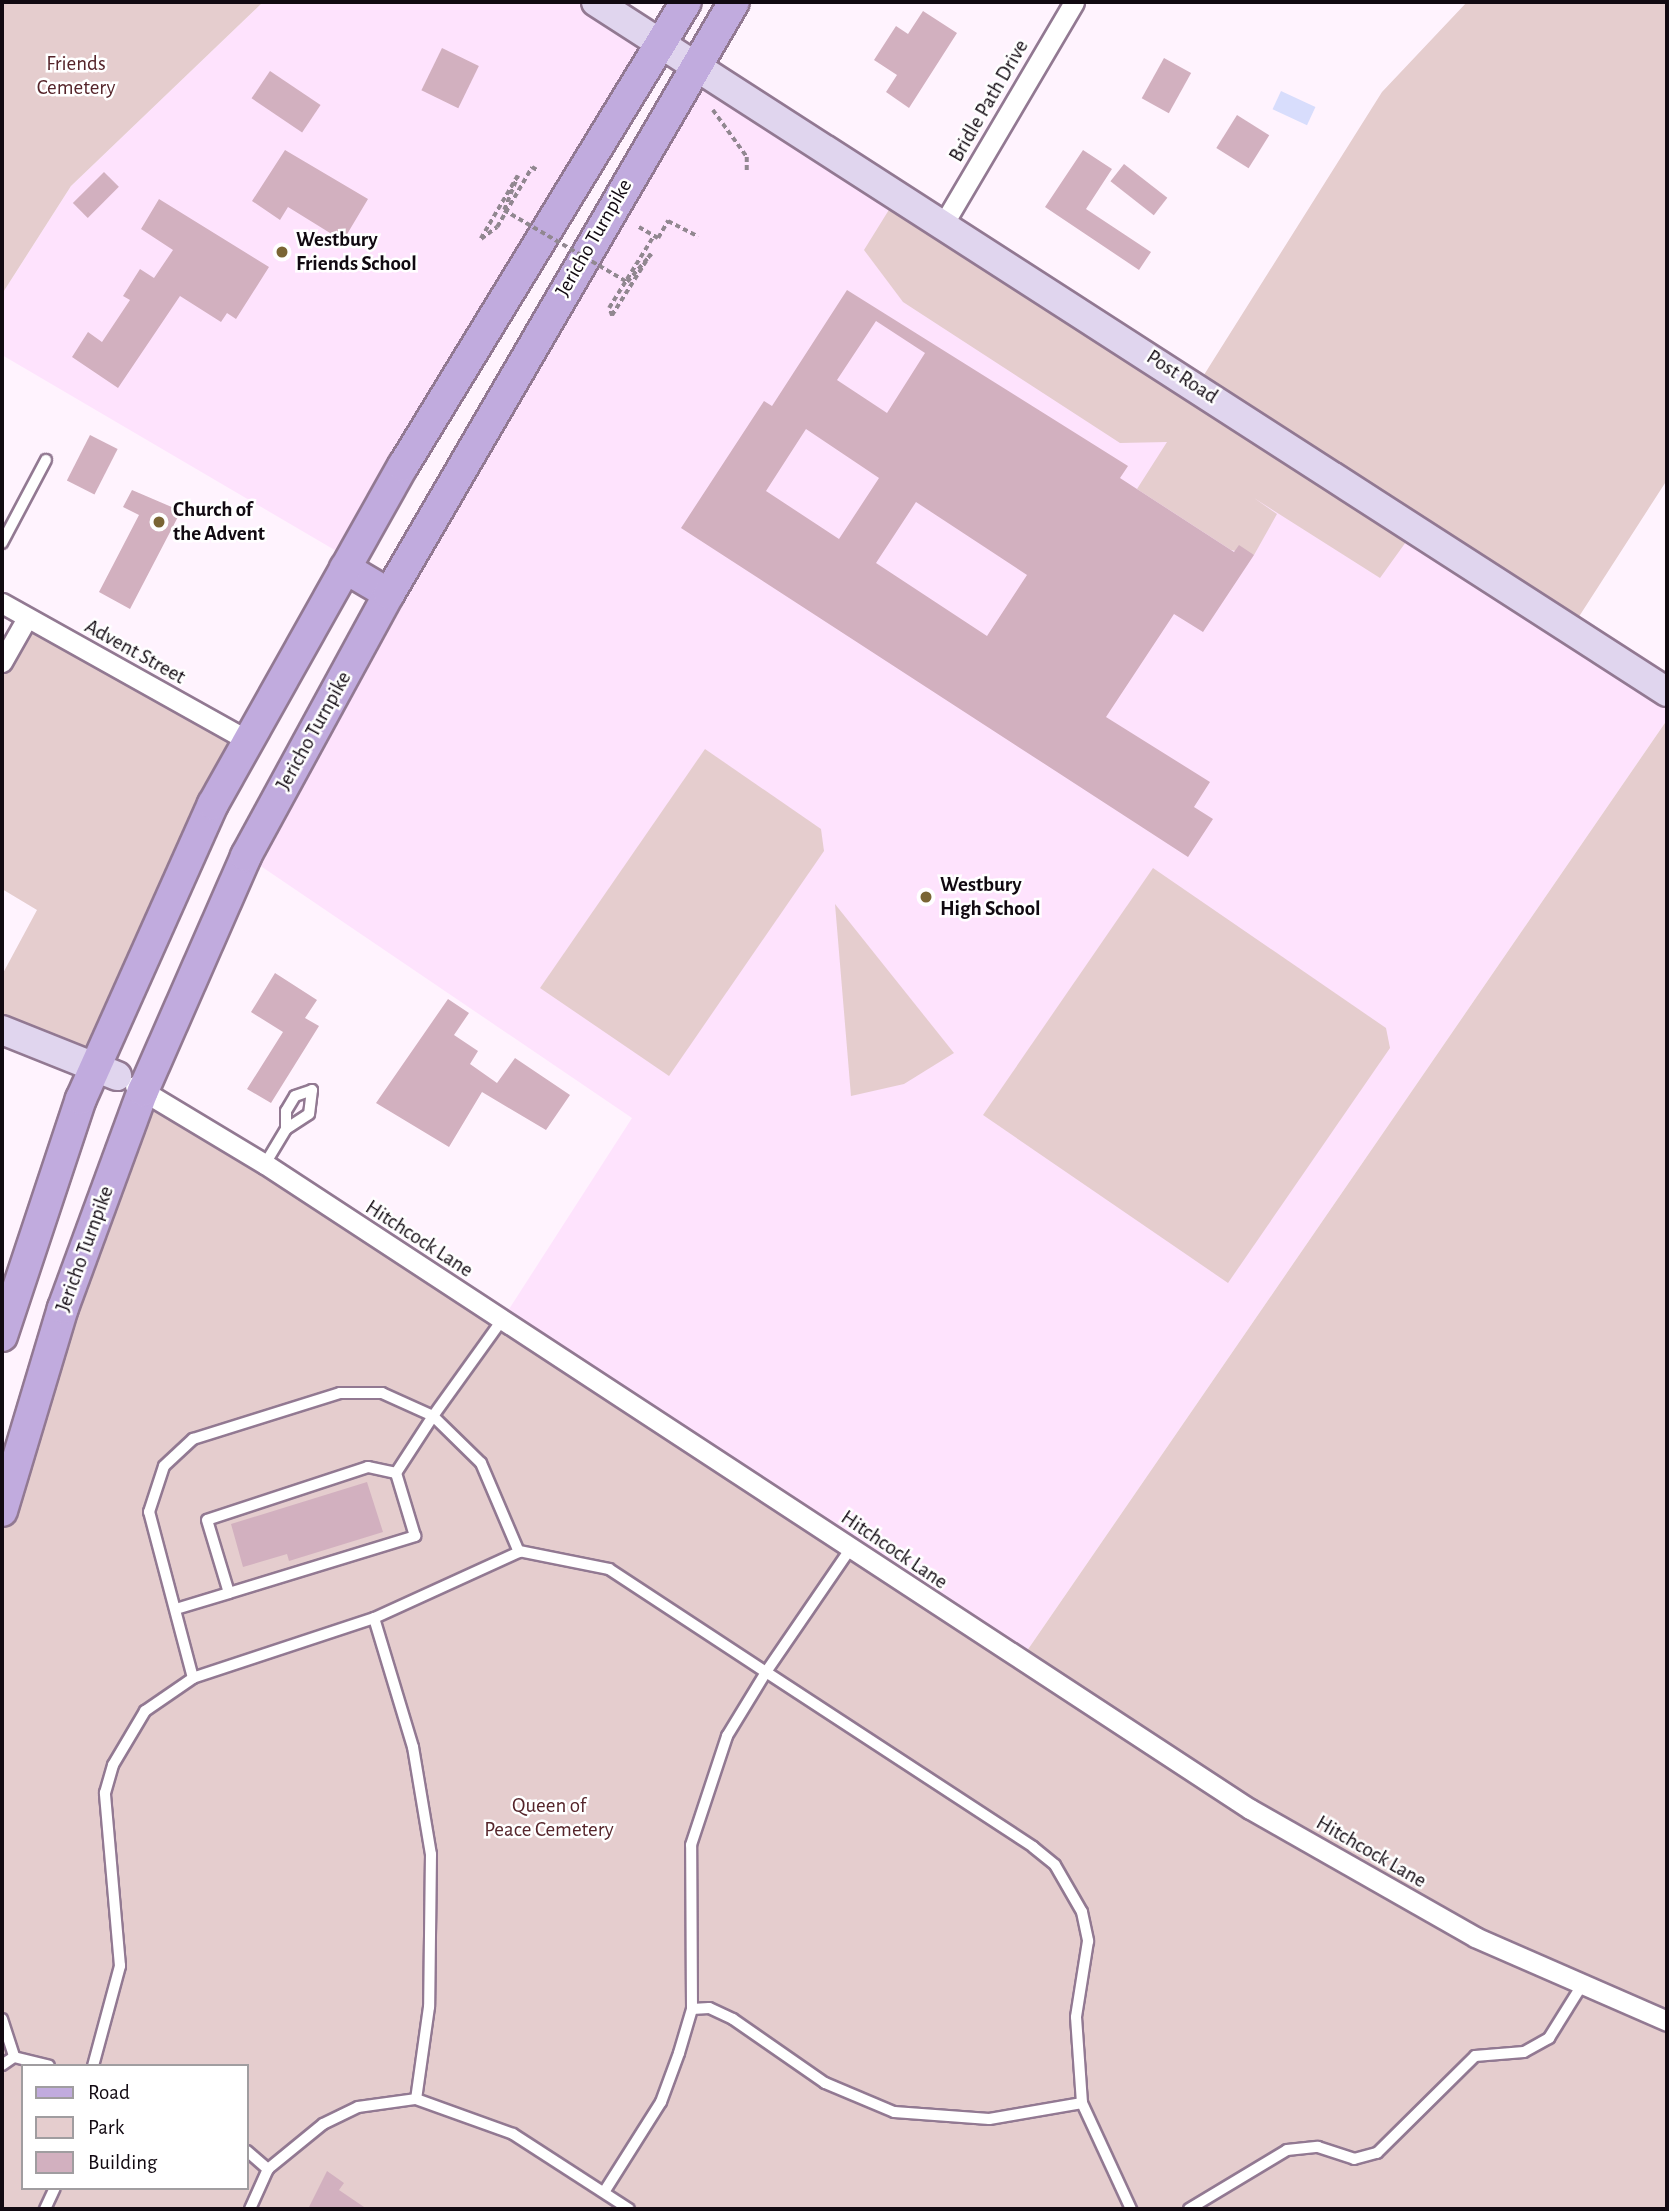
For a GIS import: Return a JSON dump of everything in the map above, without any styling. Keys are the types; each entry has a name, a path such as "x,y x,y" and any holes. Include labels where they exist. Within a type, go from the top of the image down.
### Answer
{"main road":[{"name":"Post Road","path":"596,2 662,41 1667,692"},
{"name":"Jericho Turnpike","path":"2,1336 19,1270 247,740 345,568 686,2"},
{"name":"Jericho Turnpike","path":"2,1511 63,1308 143,1090 246,856 389,594 734,2"},
{"path":"345,568 389,594"},
{"path":"2,1030 106,1071"}],"street":[{"name":"Bridle Path Drive","path":"944,223 1074,2"},
{"name":"Advent Street","path":"2,603 247,740"},
{"path":"2,662 27,618"},
{"name":"Hitchcock Lane","path":"106,1071 143,1090 265,1164 1250,1809 1475,1937 1667,2021"}],"lane":[{"path":"2,543 46,460"},
{"path":"265,1164 286,1129"},
{"path":"176,1609 415,1536 396,1474 433,1416 502,1320"},
{"path":"193,1678 149,1513 156,1480 179,1448 340,1393 382,1393 433,1416 481,1463 519,1551"},
{"path":"229,1593 207,1520 368,1467 396,1474"},
{"path":"606,2189 661,2102 692,2009 691,1845 727,1736 766,1672 851,1548"},
{"path":"94,2064 120,1966 105,1793 113,1765 145,1711 193,1678 374,1618 519,1551 609,1569 1055,1865 1082,1912 1088,1941 1076,2017 1082,2103 1130,2209"},
{"path":"374,1618 413,1747 431,1854 429,2007 416,2099"},
{"path":"1189,2209 1287,2150 1318,2147 1354,2159 1377,2153 1475,2056 1524,2052 1549,2038 1582,1985"},
{"path":"692,2009 709,2008 733,2020 825,2083 894,2112 989,2119 1082,2103"},
{"path":"2,2020 14,2057"},
{"path":"2,2065 14,2057 41,2064"},
{"path":"250,2209 268,2169 334,2118 358,2107 416,2099 513,2134 606,2189 629,2209"},
{"path":"248,2152 268,2169"},
{"path":"45,2209 54,2190"}],"path":[{"path":"713,110 747,157 747,172"},
{"path":"539,172 532,167 497,227 481,239 511,177 518,176 504,210 627,282 651,254 612,316 609,308 653,237 668,221 698,236"},
{"path":"639,228 653,237"}],"shaded area":[{"name":"Westbury Friends School","path":"263,2 596,2 662,41 350,559 2,355 2,294 71,186"},
{"name":"Westbury High School","path":"696,64 1667,692 1667,720 1020,1661 502,1320 632,1118 246,856"}],"green space":[{"name":"Friends Cemetery","path":"2,2 263,2 71,186 2,294"},
{"path":"1467,2 1667,2 1667,480 1571,629 1416,528 1380,578 1254,498 1277,514 1254,555 1231,550 1137,489 1167,442 1120,443 903,302 864,250 900,192 1197,386 1382,92"},
{"path":"27,618 247,740 95,1065 2,1030 2,975 37,910 2,889 2,662"},
{"name":"Queen of Peace Cemetery","path":"1667,720 1667,2209 2,2209 2,1511 143,1091 1020,1661"},
{"path":"705,749 821,829 824,851 669,1076 540,988"},
{"path":"1153,868 1386,1028 1390,1048 1228,1283 983,1115"},
{"path":"835,904 954,1053 904,1084 851,1096"}],"water":[{"path":"1281,91 1315,107 1307,125 1273,109"}],"building":[{"path":"923,11 957,33 909,108 886,92 897,75 874,60 896,26 908,34"},
{"path":"442,48 479,66 458,108 421,90"},
{"path":"1164,58 1191,73 1169,113 1142,98"},
{"path":"270,71 321,105 302,132 252,98"},
{"path":"1237,115 1269,135 1249,168 1216,148"},
{"path":"285,150 368,199 343,241 288,207 280,220 252,201"},
{"path":"1083,150 1112,169 1086,209 1151,252 1139,270 1045,207"},
{"path":"1124,164 1167,198 1154,215 1110,181"},
{"path":"104,172 119,187 88,218 73,203"},
{"path":"159,199 269,267 236,319 227,313 221,322 180,296 118,388 72,357 88,332 102,342 130,300 123,296 140,269 154,278 173,250 141,229"},
{"path":"847,290 1128,466 1120,478 1234,552 1239,545 1254,555 1203,632 1174,614 1106,717 1210,782 1194,807 1213,819 1188,857 681,528 764,401 772,406","holes":["876,321 925,353 887,413 837,380","806,429 879,478 839,539 766,491","916,502 1027,575 987,636 876,563"]},
{"path":"90,435 118,449 94,495 67,480"},
{"name":"Church of the Advent","path":"132,490 181,511 130,609 99,592 139,515 123,507"},
{"path":"275,973 317,1000 305,1018 319,1026 271,1103 247,1089 283,1032 251,1012"},
{"path":"448,999 469,1013 454,1035 478,1051 470,1064 497,1083 515,1058 570,1095 546,1130 482,1092 449,1147 376,1103"},
{"path":"367,1482 383,1532 289,1561 287,1554 243,1567 231,1524"},
{"path":"327,2171 344,2183 339,2190 367,2209 308,2209"}],"place":[{"name":"Westbury Friends School","path":"282,252"},
{"name":"Church of the Advent","path":"159,522"},
{"name":"Westbury High School","path":"926,897"}]}
